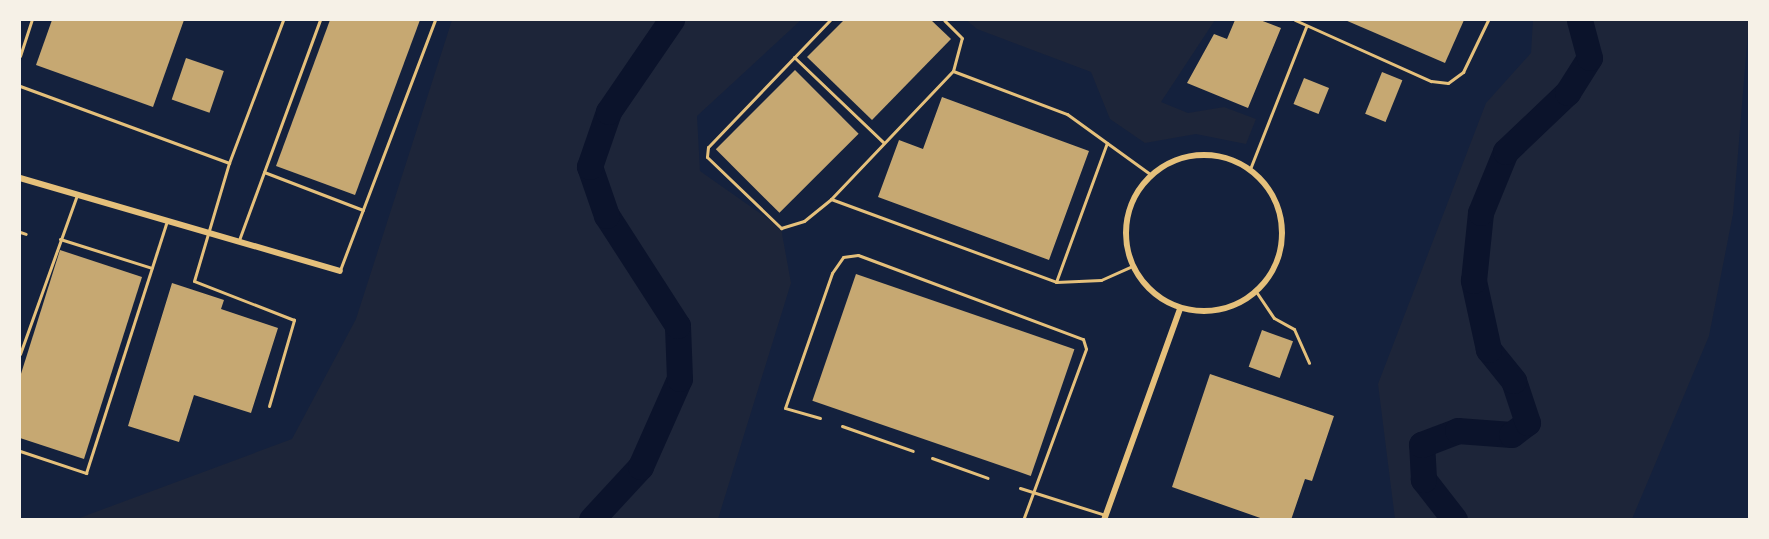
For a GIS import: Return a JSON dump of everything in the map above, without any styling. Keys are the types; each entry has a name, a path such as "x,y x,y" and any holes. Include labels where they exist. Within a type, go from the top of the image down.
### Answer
{"street":[{"path":"1217,155 1250,169 1270,189 1281,215 1283,243 1274,271 1257,293 1221,311 1180,309 1151,292 1132,266 1124,233 1129,212 1150,174 1182,157 1217,155"},
{"path":"20,178 340,271"},
{"path":"1105,517 1180,309"}],"lane":[{"path":"20,56 32,20"},
{"path":"269,406 294,320 194,281 229,163 283,20"},
{"path":"239,240 320,20"},
{"path":"340,271 435,20"},
{"path":"830,20 708,147 707,157 781,228 804,221 831,199 953,71 962,38 944,20"},
{"path":"1295,20 1306,27 1431,81 1448,83 1463,72 1488,20"},
{"path":"1250,169 1306,27"},
{"path":"794,57 884,143"},
{"path":"953,71 1067,114 1150,174"},
{"path":"20,86 229,163"},
{"path":"1056,282 1108,142"},
{"path":"264,172 364,211"},
{"path":"20,354 77,194"},
{"path":"831,199 1056,282 1101,279 1132,266"},
{"path":"20,451 86,473 167,220"},
{"path":"20,232 26,234"},
{"path":"60,239 152,268"},
{"path":"820,418 784,408 832,273 843,257 858,255 1083,339 1086,349 1023,519"},
{"path":"1257,293 1274,318 1294,329 1309,363"},
{"path":"842,426 913,451"},
{"path":"932,458 988,478"},
{"path":"1020,488 1105,517"},
{"path":"1155,519 1161,519"}],"shaded area":[{"path":"452,20 801,20 697,116 700,171 781,228 791,283 718,519 74,520 292,439 356,319"},
{"path":"966,20 1215,20 1161,102 1188,113 1224,107 1256,119 1246,144 1196,134 1145,143 1110,119 1091,72 977,29"},
{"path":"1533,20 1749,20 1733,214 1709,336 1632,519 1395,519 1378,384 1486,103 1531,53"}],"building":[{"path":"52,20 184,20 153,107 36,65"},
{"path":"330,20 420,20 355,195 276,166"},
{"path":"844,20 931,20 951,39 872,120 807,57"},
{"path":"1235,20 1260,20 1281,28 1248,108 1187,83 1214,34 1227,39"},
{"path":"1345,20 1464,20 1445,63"},
{"path":"186,58 224,71 209,113 172,100"},
{"path":"795,70 859,134 779,213 716,149"},
{"path":"1382,72 1402,80 1386,122 1365,114"},
{"path":"1304,78 1329,88 1319,114 1294,104"},
{"path":"942,97 1089,151 1049,260 878,197 899,140 923,149"},
{"path":"60,250 142,277 84,459 20,438 20,377"},
{"path":"856,274 1074,349 1031,476 812,401"},
{"path":"172,283 224,300 221,309 278,328 251,413 194,395 179,442 128,426"},
{"path":"1262,330 1293,341 1280,378 1249,367"},
{"path":"1210,374 1334,416 1312,481 1305,479 1291,520 1266,520 1172,487"}],"waterway":[{"path":"592,520 641,467 680,379 678,326 607,216 590,167 609,112 672,20"},
{"path":"1455,520 1424,480 1422,445 1458,431 1512,435 1528,423 1514,381 1489,350 1474,281 1481,213 1506,152 1568,93 1590,58 1580,20"}]}
